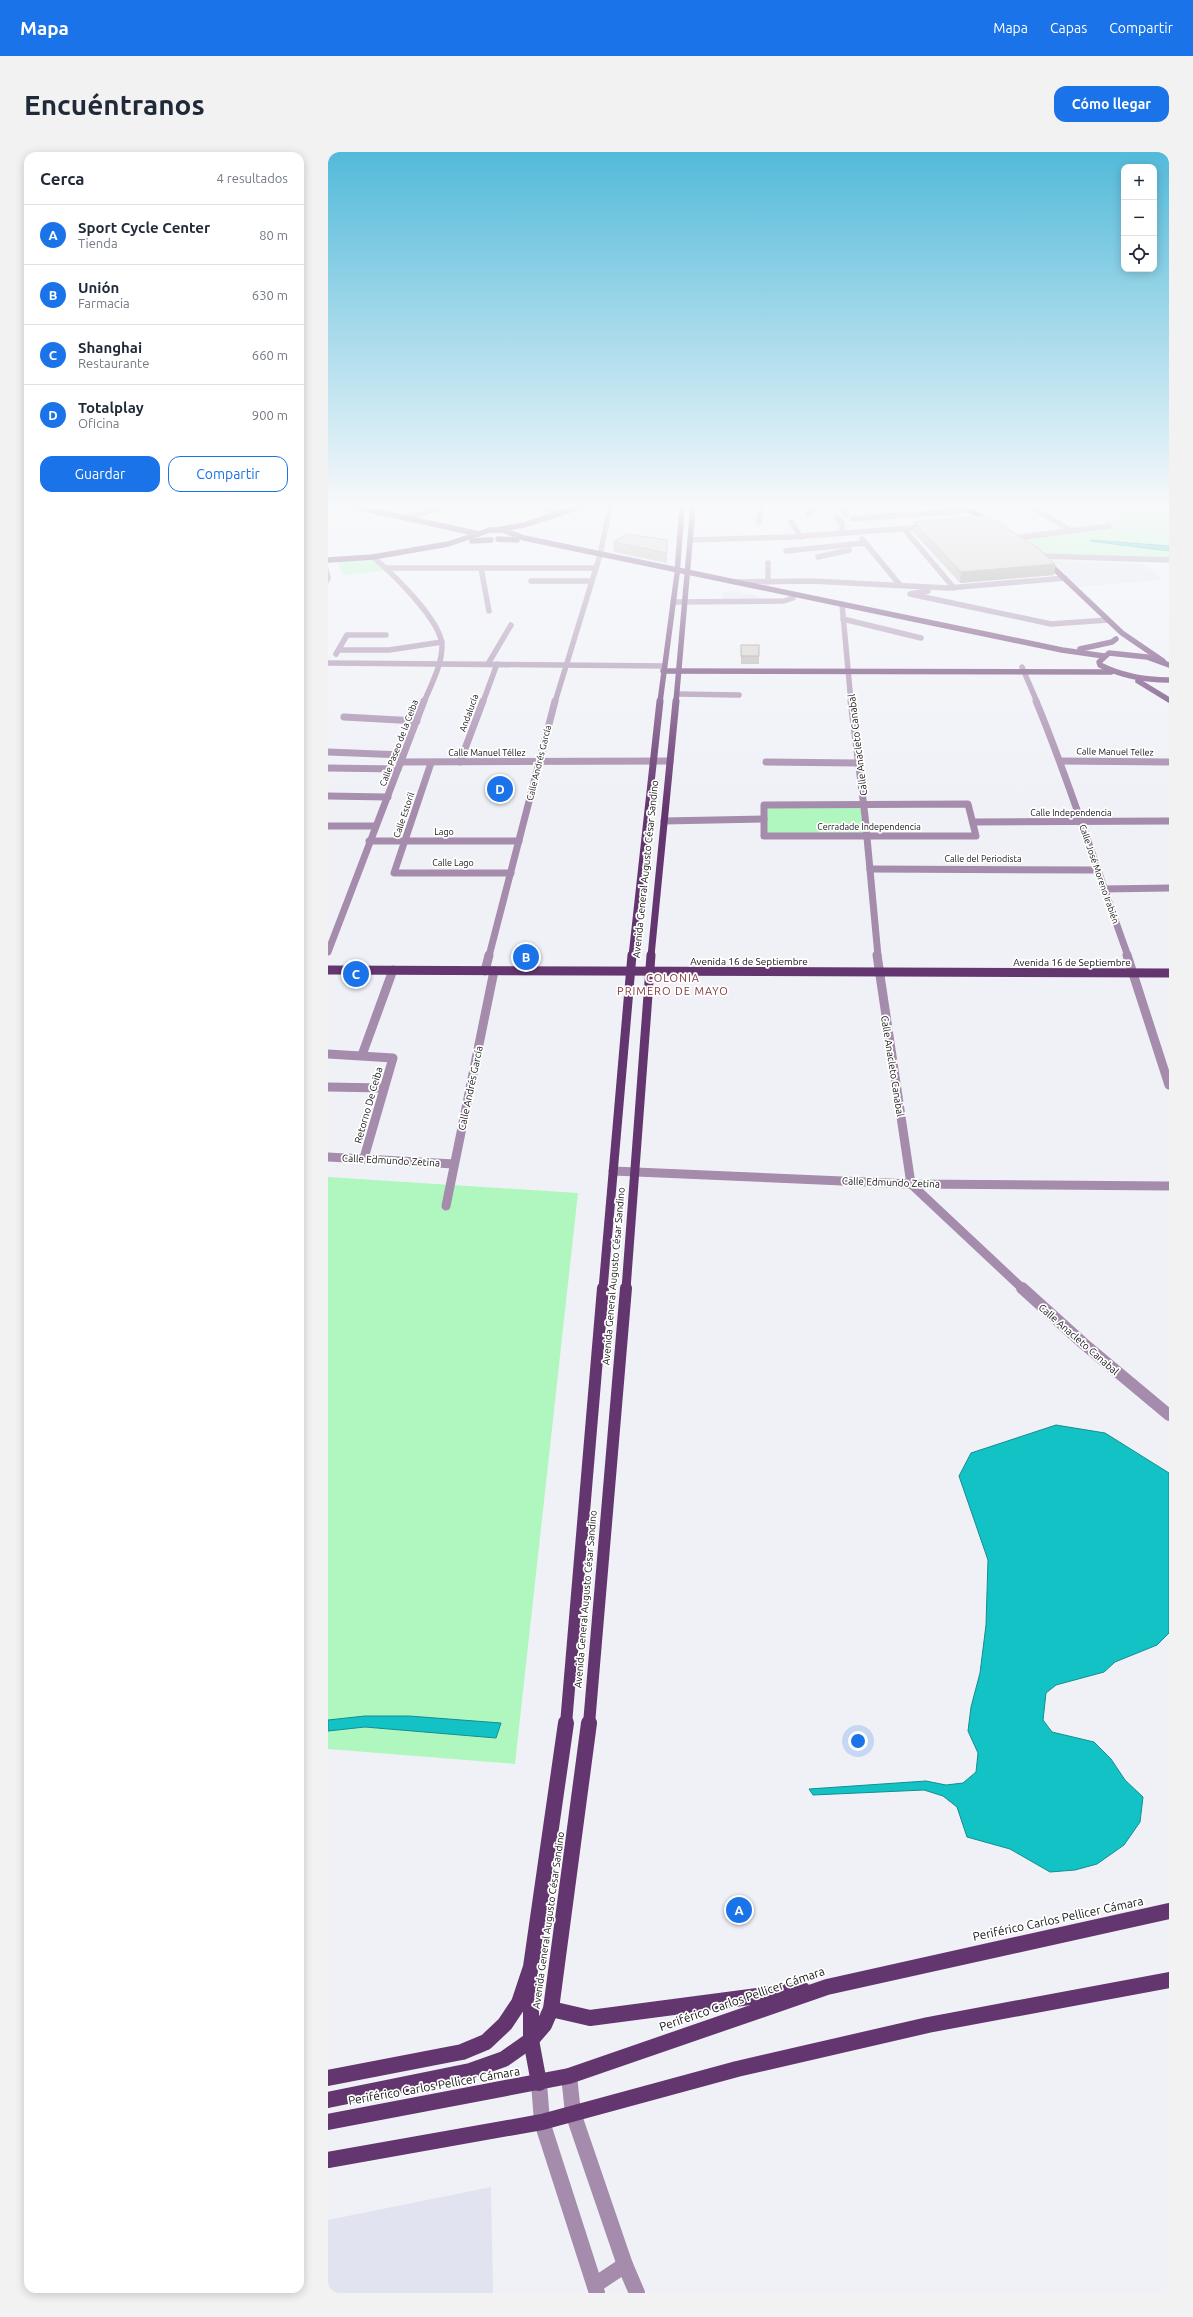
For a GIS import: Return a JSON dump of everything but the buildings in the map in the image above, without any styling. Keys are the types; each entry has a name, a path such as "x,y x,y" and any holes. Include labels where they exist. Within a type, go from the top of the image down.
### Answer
{"main road":[{"name":"Avenida General Augusto César Sandino","path":"328,2078 462,2052 486,2042 505,2024 519,2003 531,1967 564,1743 630,972 664,668 672,607"},
{"name":"Avenida General Augusto César Sandino","path":"531,2040 544,2025 551,2009 586,1747 636,1171 649,972 685,607"},
{"path":"846,607 1099,664 1112,672"},
{"path":"847,607 1059,649 1132,655 1163,661"},
{"path":"1095,607 1134,642 1169,665"},
{"path":"1110,622 1116,639"},
{"path":"1059,649 1088,648 1112,642 1116,639"},
{"path":"1023,669 1099,664 1116,639"},
{"path":"664,668 848,670 1023,669 1112,672 1145,684 1169,700"},
{"path":"1129,677 1169,680"},
{"name":"Avenida 16 de Septiembre","path":"328,970 1169,973"},
{"name":"Periférico Carlos Pellicer Cámara","path":"328,2122 540,2083 569,2076 827,1987 1169,1911"},
{"path":"531,1967 531,2040 540,2083"},
{"path":"328,2160 542,2122 573,2112 737,2069 928,2025 1169,1980"},
{"path":"551,2009 590,2018 827,1987"},
{"name":"Periférico Carlos Pellicer Cámara","path":"328,2100 470,2071 504,2059 531,2040"}],"street":[{"path":"339,650 389,650 442,642 435,627 418,607"},
{"path":"488,607 489,611"},
{"name":"Calle Andrés García","path":"446,1206 490,971 511,873 564,668 584,607"},
{"name":"Calle Anacleto Canabal","path":"842,607 857,762 864,805 879,973 911,1184 973,1244 1084,1344 1169,1415"},
{"path":"971,607 1051,624 1110,622"},
{"path":"843,619 921,638"},
{"path":"488,664 511,626"},
{"path":"329,666 347,635 386,635"},
{"name":"Calle Paseo de la Ceiba","path":"328,952 369,841 388,797 438,666 442,642"},
{"path":"438,666 488,664 496,667"},
{"path":"329,666 664,668"},
{"name":"Andalucía","path":"460,762 496,667"},
{"name":"Calle José Moreno Irabién","path":"1023,669 1061,760 1096,870 1134,973 1169,1085"},
{"path":"677,694 739,695"},
{"path":"344,717 417,721"},
{"path":"328,752 403,755"},
{"name":"Calle Manuel Tellez","path":"1061,760 1169,762"},
{"name":"Calle Manuel Téllez","path":"328,768 399,766 460,762 670,761"},
{"path":"766,762 857,762"},
{"name":"Calle Estoril","path":"394,873 430,763"},
{"path":"328,796 388,797"},
{"path":"664,821 764,819 764,805 968,804 973,822"},
{"name":"Cerradade Independencia","path":"764,819 764,836 976,836 973,822"},
{"name":"Calle Independencia","path":"973,822 1169,821"},
{"path":"328,826 375,826"},
{"name":"Lago","path":"369,841 519,841"},
{"name":"Calle del Periodista","path":"870,869 1096,870"},
{"name":"Calle Lago","path":"394,873 511,873"},
{"path":"1103,889 1169,888"},
{"path":"328,1054 362,1055 393,970"},
{"name":"Retorno De Ceiba","path":"362,1055 393,1058 364,1158"},
{"path":"328,1087 384,1088"},
{"name":"Calle Edmundo Zetina","path":"328,1157 454,1164"},
{"name":"Calle Edmundo Zetina","path":"613,1171 911,1184 1169,1186"},
{"path":"569,2076 573,2112 625,2265 637,2293"},
{"path":"540,2083 542,2122 596,2289 625,2265"}],"shaded area":[{"path":"491,2187 493,2293 328,2293 328,2220"}],"green space":[{"path":"764,805 864,805 866,835 764,836"},
{"path":"328,1177 578,1193 515,1764 328,1749"}],"water":[{"path":"1056,1425 1105,1433 1169,1473 1169,1633 1157,1645 1115,1662 1104,1672 1056,1685 1046,1693 1043,1720 1052,1732 1094,1742 1111,1759 1125,1780 1143,1797 1140,1822 1124,1845 1097,1864 1075,1870 1050,1872 1010,1849 967,1837 957,1807 943,1796 924,1790 813,1795 809,1789 926,1781 946,1785 963,1783 976,1772 978,1753 968,1731 971,1707 980,1673 986,1625 988,1560 959,1476 971,1453"},
{"path":"365,1716 409,1716 501,1723 496,1738 365,1727 328,1731 328,1720"}],"place":[{"name":"Totalplay","path":"500,789"},
{"name":"Unión","path":"526,957"},
{"name":"Shanghai","path":"356,974"},
{"name":"Sport Cycle Center","path":"739,1910"}],"district":[{"name":"COLONIA PRIMERO DE MAYO","path":"673,984"}]}
